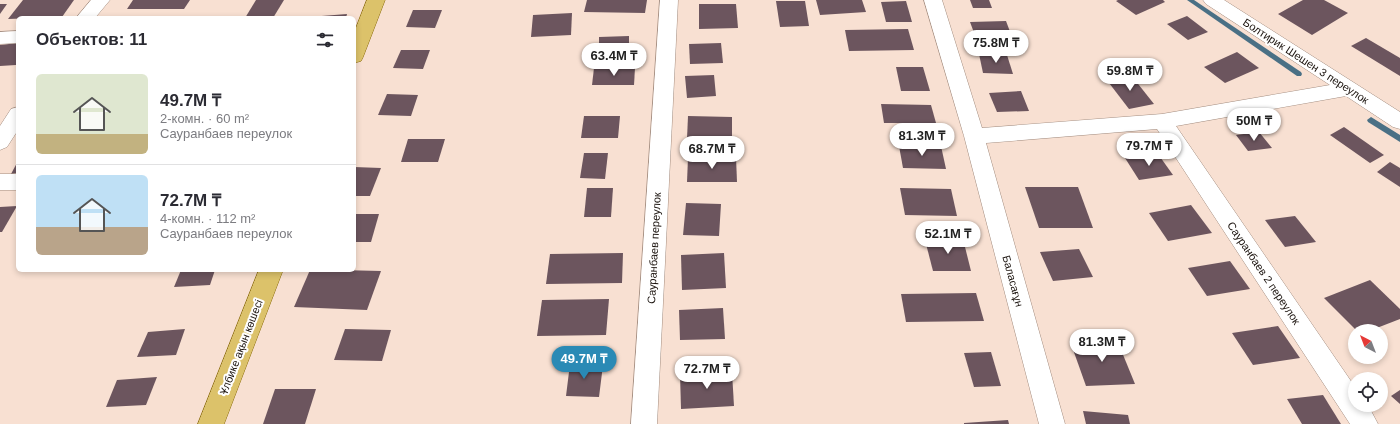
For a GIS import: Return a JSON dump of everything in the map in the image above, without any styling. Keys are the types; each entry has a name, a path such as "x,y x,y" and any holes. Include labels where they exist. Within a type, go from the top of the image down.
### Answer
{"main road":[{"path":"356,52 376,0"},
{"name":"Ұлбике ақын көшесі","path":"211,424 270,272"}],"street":[{"path":"87,16 101,0"},
{"name":"Сауранбаев переулок","path":"644,424 669,0"},
{"name":"Баласағұн","path":"933,0 974,136 1052,424"},
{"name":"Болтирик Шешен 3 переулок","path":"1212,0 1400,122"},
{"path":"0,38 16,37"},
{"path":"974,136 1162,121 1349,89"},
{"path":"0,142 16,117"},
{"name":"Сауранбаев 2 переулок","path":"1162,121 1365,424"},
{"path":"0,182 16,182"}],"building":[{"path":"23,0 74,0 63,16 16,16 16,19 8,19"},
{"path":"133,0 190,0 184,9 127,9"},
{"path":"256,0 284,0 274,16 246,16"},
{"path":"587,0 647,0 645,13 584,12"},
{"path":"816,0 862,0 866,12 820,15"},
{"path":"970,0 989,0 992,8 973,8"},
{"path":"1163,0 1165,2 1136,15 1116,1"},
{"path":"1303,0 1324,0 1348,13 1312,35 1278,14"},
{"path":"776,1 805,1 809,26 780,27"},
{"path":"906,1 912,22 886,22 881,2"},
{"path":"0,4 7,4 0,14"},
{"path":"699,4 736,4 738,28 699,29"},
{"path":"413,10 442,10 435,28 406,27"},
{"path":"572,13 571,35 531,37 533,15"},
{"path":"347,14 346,16 322,16"},
{"path":"1187,16 1208,32 1188,40 1167,24"},
{"path":"1006,21 1012,37 976,38 970,22"},
{"path":"908,29 914,50 849,51 845,30"},
{"path":"629,36 629,54 599,56 599,37"},
{"path":"1366,38 1400,58 1400,76 1351,46"},
{"path":"16,43 16,65 0,66 0,45"},
{"path":"721,43 723,63 690,64 689,44"},
{"path":"401,50 430,50 423,69 393,68"},
{"path":"1237,52 1259,68 1225,83 1204,67"},
{"path":"979,54 1007,55 1013,74 983,73"},
{"path":"896,67 923,67 930,91 901,91"},
{"path":"594,68 635,68 634,85 592,85"},
{"path":"714,75 716,96 687,98 685,76"},
{"path":"1131,75 1154,104 1129,109 1106,79"},
{"path":"1021,91 1029,111 997,112 989,93"},
{"path":"387,94 418,95 411,116 378,115"},
{"path":"881,104 931,105 936,123 884,123"},
{"path":"584,116 620,116 618,138 581,138"},
{"path":"688,116 732,117 732,140 687,139"},
{"path":"1344,127 1384,155 1370,163 1330,135"},
{"path":"1259,132 1272,148 1248,151 1236,135"},
{"path":"408,139 445,139 438,162 401,162"},
{"path":"899,146 941,146 946,169 903,168"},
{"path":"584,153 608,153 605,179 580,178"},
{"path":"1158,154 1173,175 1139,180 1125,158"},
{"path":"736,157 737,182 687,182 688,158"},
{"path":"1390,162 1400,168 1400,187 1377,172"},
{"path":"16,165 16,173 11,174"},
{"path":"356,167 381,168 370,196 356,196"},
{"path":"1025,187 1078,187 1093,228 1039,228"},
{"path":"587,188 613,188 611,217 584,217"},
{"path":"900,188 951,189 957,216 905,215"},
{"path":"686,203 721,204 719,236 683,235"},
{"path":"1191,205 1212,233 1168,241 1149,213"},
{"path":"16,206 2,232 0,232 0,207"},
{"path":"356,214 379,214 371,242 356,242"},
{"path":"1295,216 1316,242 1285,247 1265,220"},
{"path":"963,239 971,271 933,271 925,240"},
{"path":"1079,249 1093,277 1053,281 1040,252"},
{"path":"623,253 622,283 546,284 550,254"},
{"path":"724,253 726,288 682,290 681,255"},
{"path":"1230,261 1250,289 1207,296 1188,268"},
{"path":"381,271 367,310 294,307 309,272"},
{"path":"180,272 214,272 210,285 174,287"},
{"path":"1370,280 1400,309 1400,319 1387,324 1350,324 1324,298"},
{"path":"976,293 984,321 906,322 901,294"},
{"path":"609,299 606,335 537,336 542,300"},
{"path":"723,308 725,339 680,340 679,310"},
{"path":"1278,326 1300,358 1253,365 1232,333"},
{"path":"185,329 176,355 137,357 148,332"},
{"path":"345,329 391,330 382,361 334,360"},
{"path":"1117,340 1135,384 1086,386 1070,341"},
{"path":"991,352 1001,386 974,387 964,353"},
{"path":"570,364 603,365 599,397 566,396"},
{"path":"732,372 734,406 681,409 680,374"},
{"path":"157,377 146,405 106,407 117,380"},
{"path":"275,389 316,389 305,424 263,424"},
{"path":"1400,390 1400,404 1391,396"},
{"path":"1323,395 1341,424 1302,424 1287,399"},
{"path":"1083,411 1128,415 1130,424 1086,424"},
{"path":"1008,420 1009,424 964,424 964,423"}],"waterway":[{"path":"1190,0 1299,74"},
{"path":"1371,120 1400,139"}]}
